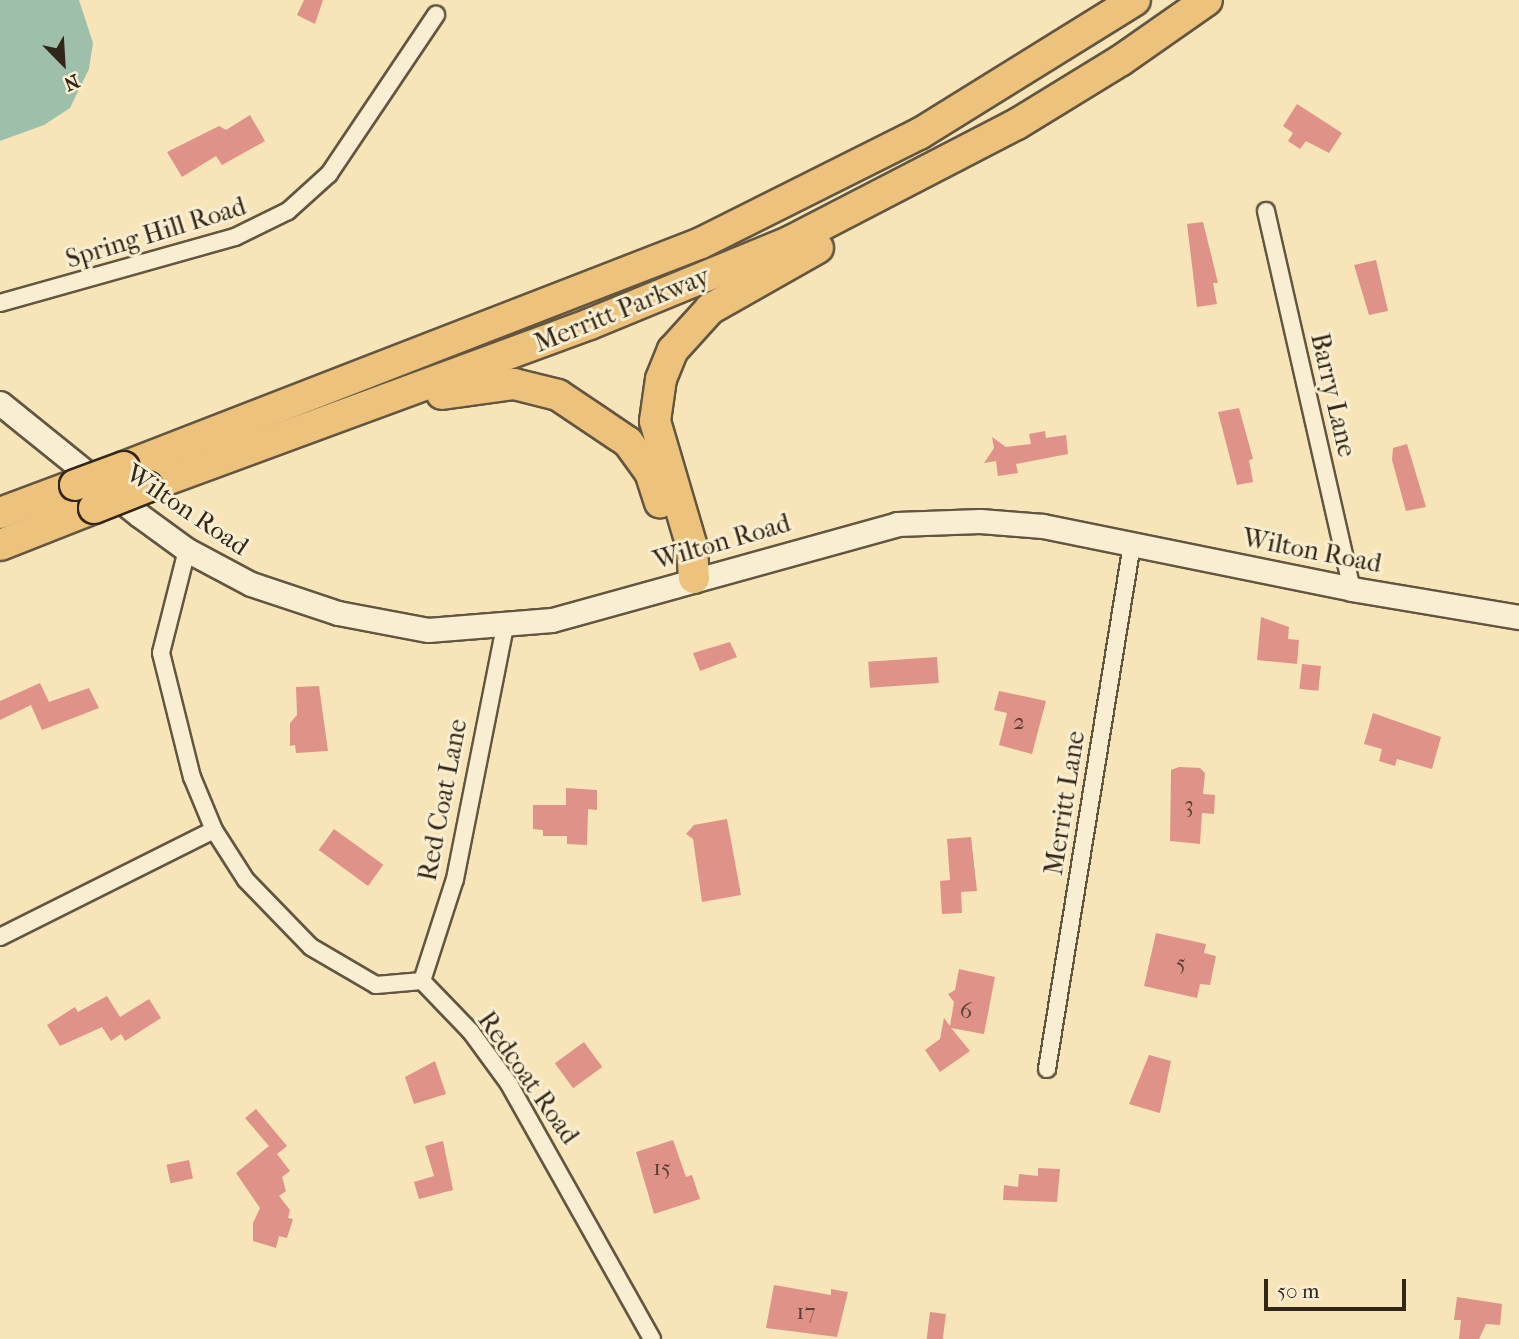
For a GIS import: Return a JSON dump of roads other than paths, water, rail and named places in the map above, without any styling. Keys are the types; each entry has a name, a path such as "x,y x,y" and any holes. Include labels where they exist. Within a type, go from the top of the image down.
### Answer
{"highway":[{"name":"Merritt Parkway","path":"0,513 701,243 919,134 1135,0"},
{"name":"Merritt Parkway","path":"0,545 148,487 590,324 791,241 946,164 1120,61 1207,0"},
{"path":"694,578 692,547 656,421 661,379 673,350 690,327 737,291 987,153 1120,61"},
{"path":"269,442 470,388 514,384 558,395 628,442 650,472 676,551 694,578"}],"main road":[{"name":"Wilton Road","path":"0,403 187,550 251,584 338,613 428,630 552,621 694,578 897,524 980,521 1043,526 1352,589 1519,617"}],"street":[{"name":"Spring Hill Road","path":"0,303 235,237 288,211 329,174 436,15"},
{"name":"Barry Lane","path":"1266,211 1352,589"},
{"name":"Merritt Lane","path":"1047,1069 1132,544"},
{"path":"187,550 161,653 192,777 214,830 246,880 311,947 376,985 422,981"},
{"name":"Red Coat Lane","path":"422,981 455,879 505,626"},
{"path":"0,937 214,830"},
{"name":"Redcoat Road","path":"422,981 471,1032 509,1084 652,1339"}]}
